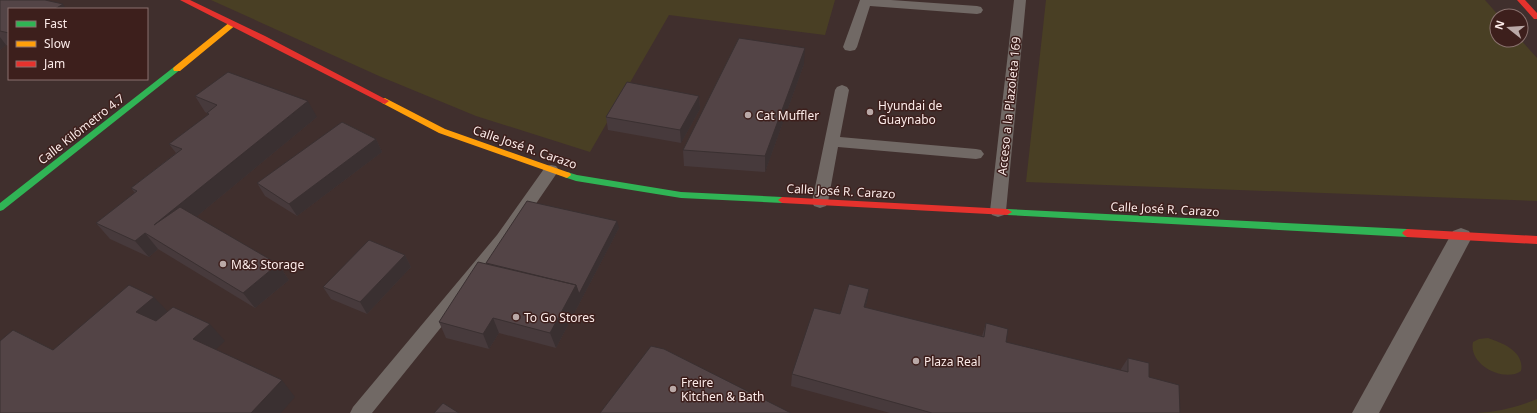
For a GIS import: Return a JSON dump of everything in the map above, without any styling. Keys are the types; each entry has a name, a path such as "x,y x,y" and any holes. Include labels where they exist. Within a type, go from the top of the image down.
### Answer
{"street":[{"name":"Calle José R. Carazo","path":"184,0 271,42 442,131 576,178 681,195 1537,240"},
{"path":"1520,0 1537,17"},
{"name":"Calle Kilómetro 4.7","path":"0,208 233,24"},
{"path":"1365,413 1461,237"}],"lane":[{"name":"Acceso a la Plazoleta 169","path":"998,211 1020,0"},
{"path":"850,47 866,1 977,10"},
{"path":"820,202 842,90"},
{"path":"832,141 976,154"},
{"path":"360,413 503,239 551,170"}],"shaded area":[{"path":"211,0 835,0 825,35 669,15 590,152 476,116 379,76"},
{"path":"1046,0 1485,0 1492,8 1489,8 1489,48 1528,48 1537,58 1537,201 1026,182"},
{"path":"1488,338 1512,349 1520,359 1521,371 1506,375 1497,373 1489,370 1476,358 1473,350 1473,342 1479,339"},
{"path":"1537,399 1537,413 1477,413 1507,409"}],"building":[{"path":"0,0 45,0 63,4 57,8 8,8 8,33 0,31"},
{"name":"Cat Muffler","path":"739,38 805,48 765,156 683,150"},
{"path":"228,72 308,101 154,225 180,207 278,264 243,293 145,233 135,241 96,223 137,191 131,188 182,149 169,144 209,114 207,113 217,105 195,96"},
{"path":"627,82 699,96 680,130 606,117"},
{"path":"342,122 376,139 289,204 257,183"},
{"path":"527,201 617,221 579,294 576,285 486,263"},
{"path":"369,240 405,255 360,302 323,287"},
{"name":"To Go Stores","path":"478,262 576,285 550,333 493,318 483,334 439,322"},
{"name":"Plaza Real","path":"849,284 869,289 864,307 984,337 986,323 1008,329 1006,342 1128,372 1128,358 1149,363 1149,377 1179,385 1180,413 932,413 792,374 814,308 840,314"},
{"path":"129,285 154,297 136,312 156,321 173,307 210,324 193,339 282,380 251,413 0,413 0,341 13,330 53,350"},
{"path":"651,346 664,349 791,413 600,413"},
{"path":"443,403 459,413 434,413"}],"traffic: fast":[{"path":"0,208 177,69"},
{"path":"567,175 576,178 681,195 782,200"},
{"path":"1007,212 1407,233"}],"traffic: slow":[{"path":"177,69 233,24"},
{"path":"385,101 442,131 567,175"}],"traffic: jam":[{"path":"184,0 385,101"},
{"path":"1521,0 1537,17"},
{"path":"782,200 1007,212"},
{"path":"1407,233 1537,240"}],"place":[{"name":"Hyundai de Guaynabo","path":"870,112"},
{"name":"Cat Muffler","path":"748,115"},
{"name":"M&S Storage","path":"223,264"},
{"name":"To Go Stores","path":"516,317"},
{"name":"Plaza Real","path":"916,361"},
{"name":"Freire Kitchen & Bath","path":"673,389"}]}
